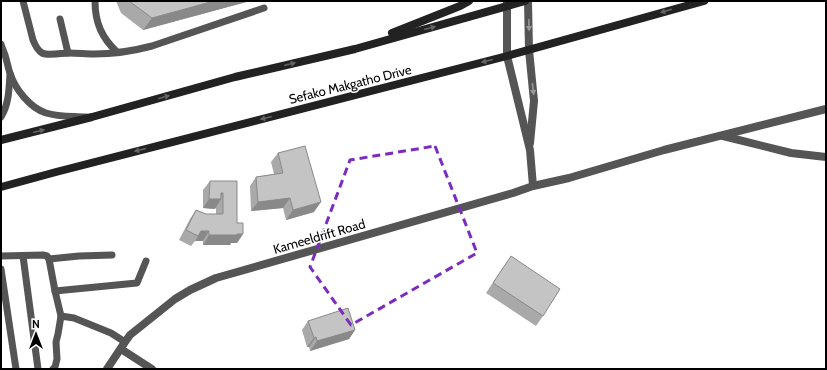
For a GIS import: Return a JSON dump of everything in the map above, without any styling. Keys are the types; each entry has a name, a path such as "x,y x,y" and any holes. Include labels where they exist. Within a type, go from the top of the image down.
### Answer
{"main road":[{"path":"355,48 469,1"},
{"path":"1,140 92,117 235,77 355,48 507,4 527,1"},
{"name":"Sefako Makgatho Drive","path":"1,187 507,56 704,1"}],"street":[{"path":"527,1 529,50 534,101 530,150"},
{"path":"507,4 507,56 530,150 534,186"},
{"name":"Kameeldrift Road","path":"107,369 130,335 190,290 216,278 534,186 569,178 664,150 826,108"},
{"path":"722,136 791,153 826,157"},
{"path":"123,345 152,369"}],"lane":[{"path":"23,1 33,40 38,50 43,54 94,54 137,50 264,8"},
{"path":"95,1 99,27 109,44 118,52"},
{"path":"60,19 68,53"},
{"path":"1,44 6,56 10,74 18,90 33,105 45,113 61,116 92,117"},
{"path":"1,117 7,103 10,74"},
{"path":"1,256 43,255 49,259 61,316 56,342 57,358 53,369"},
{"path":"49,259 112,255"},
{"path":"23,256 38,369"},
{"path":"55,291 137,283 146,261"},
{"path":"1,269 16,369"},
{"path":"61,316 74,318 111,333 123,345"}],"highlighted area":[{"path":"435,146 477,253 351,325 310,267 350,160"}],"building":[{"path":"129,1 214,1 152,18"},
{"path":"305,146 321,202 293,210 290,198 258,202 256,177 283,173 278,153"},
{"path":"210,181 237,181 237,223 243,223 243,234 209,235 209,231 201,231 198,236 186,230 196,210 206,214 223,214 223,193 221,193 221,199 209,199"},
{"path":"511,256 560,289 543,316 493,283"},
{"path":"348,308 355,330 317,341 316,337 314,338 308,321"}]}
